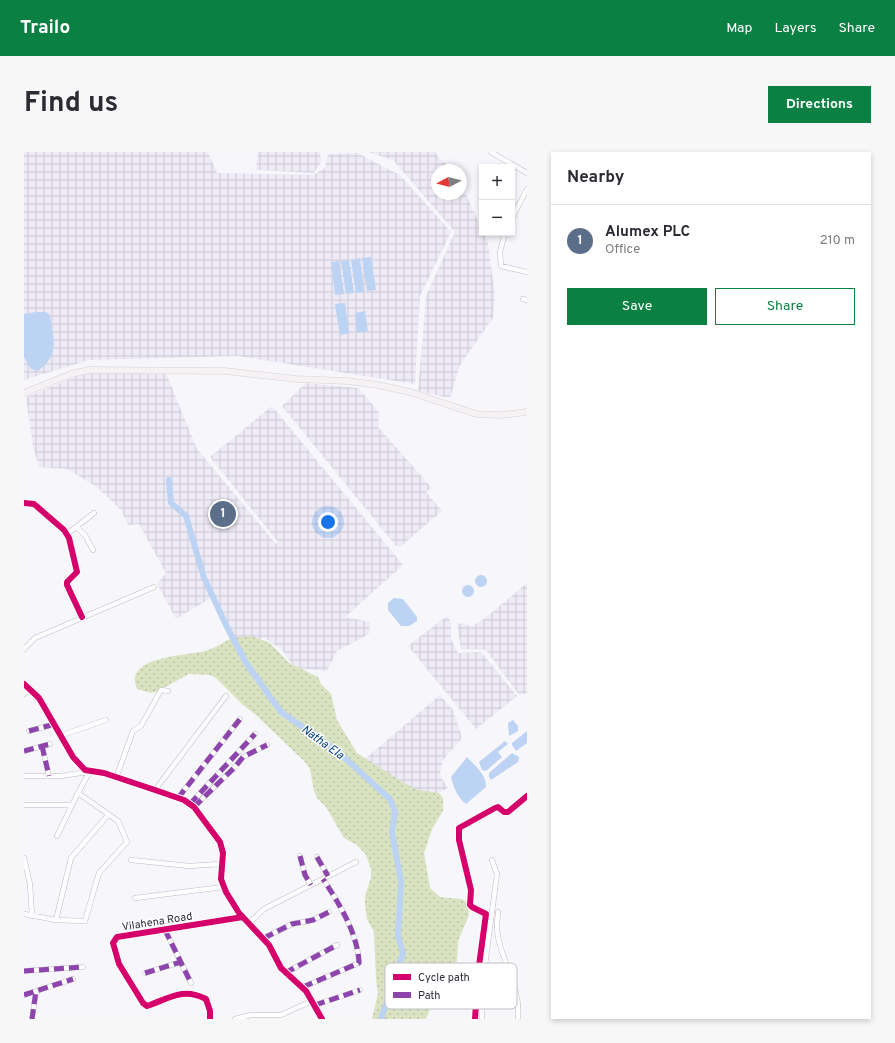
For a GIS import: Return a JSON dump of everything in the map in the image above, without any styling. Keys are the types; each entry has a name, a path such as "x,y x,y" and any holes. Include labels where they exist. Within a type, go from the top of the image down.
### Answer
{"main road":[{"path":"24,393 63,377 90,370 225,371 297,379 347,381 378,385 432,398 476,414 502,415 527,412"}],"street":[{"path":"491,152 527,173"},
{"path":"515,212 527,189"},
{"path":"504,236 500,252 501,266 527,272"},
{"path":"24,503 34,504 54,520 67,534 77,572 67,582 67,585 82,617"},
{"path":"67,534 94,513"},
{"path":"76,527 85,535 93,550"},
{"path":"24,649 35,638 154,587"},
{"path":"24,684 39,698 62,735 76,762 85,770 104,773 178,798 192,805 220,842 223,853 221,879 223,887 243,917 264,938 279,965 303,987 322,1019"},
{"path":"24,694 30,688"},
{"path":"116,778 133,731 141,726 161,690 168,691"},
{"path":"155,790 226,696"},
{"path":"178,798 240,719"},
{"path":"62,735 106,720"},
{"path":"29,731 55,724"},
{"path":"192,805 255,734"},
{"path":"24,751 50,744"},
{"path":"192,805 235,767 243,757 267,744"},
{"path":"42,746 49,776"},
{"path":"24,776 49,776 90,771"},
{"path":"57,836 90,771"},
{"path":"24,914 56,920 85,921 99,873 127,842 118,822 78,793"},
{"path":"479,963 486,914 470,905 471,890 459,840 459,828 498,807 504,812 508,812 527,796"},
{"path":"24,805 72,805"},
{"path":"56,920 71,858 108,815"},
{"path":"300,856 311,885"},
{"path":"317,857 328,876"},
{"path":"24,858 30,884 32,916"},
{"path":"131,860 189,866 222,864"},
{"path":"485,963 497,874 492,860"},
{"path":"249,923 264,909 356,862"},
{"path":"303,987 359,963 359,957 349,925 322,879"},
{"path":"135,898 223,887"},
{"path":"264,938 292,924 313,920 329,912"},
{"path":"498,912 498,939 507,963"},
{"name":"Vilahena Road","path":"210,1019 210,1011 206,999 187,992 147,1006 143,1003 119,964 113,943 117,937 243,917"},
{"path":"165,930 191,983"},
{"path":"285,972 337,946"},
{"path":"145,973 181,962"},
{"path":"24,971 83,967"},
{"path":"24,995 73,979"},
{"path":"235,1019 250,1015 281,1015 313,1003 360,990"},
{"path":"32,1019 36,991"},
{"path":"517,1004 518,1019"},
{"path":"475,1019 476,1009"}],"shaded area":[{"path":"24,152 208,152 217,173 313,175 325,168 328,154 357,153 400,175 451,232 420,296 415,384 238,356 89,360 24,380"},
{"path":"258,152 320,152 321,162 314,173 256,170"},
{"path":"368,152 435,152 446,164 431,164 431,200 467,200 467,197 479,223 479,236 485,236 488,243 495,296 493,318 460,365 450,398 418,391 426,296 455,232 393,160"},
{"path":"85,373 166,373 197,449 276,544 278,542 210,457 272,406 403,565 345,617 370,622 369,634 337,651 327,671 295,668 282,650 264,637 238,653 215,601 211,598 176,619 157,584 166,573 139,524 128,525 121,510 97,487 67,469 39,467 33,447 26,397"},
{"path":"306,383 358,388 379,412 378,427 432,488 426,492 442,511 400,547 396,546 282,406"},
{"path":"527,583 527,693 519,695 486,650 461,649 457,623 472,626 484,619"},
{"path":"447,616 451,622 451,639 458,653 481,652 517,696 476,729 408,646"},
{"path":"440,695 453,710 462,738 443,760 440,775 448,788 426,799 365,759"}],"green space":[{"path":"251,636 270,643 289,663 318,677 321,684 331,694 337,720 357,753 406,784 418,790 439,793 443,798 443,811 432,829 424,853 430,888 440,897 461,899 468,902 469,915 458,941 457,961 455,963 385,963 385,1009 430,1009 425,1019 372,1019 378,993 374,932 367,919 365,904 365,897 371,877 371,869 366,855 357,845 344,838 326,807 317,798 314,791 310,769 306,763 216,678 210,675 189,674 158,691 151,693 137,689 135,678 139,670 147,664 171,657 205,651 230,639"}],"water":[{"path":"371,257 376,290 367,291 362,258"},
{"path":"360,258 364,291 356,293 351,260"},
{"path":"349,260 354,293 346,294 341,261"},
{"path":"339,261 344,294 335,295 331,262"},
{"path":"345,303 349,333 340,335 335,304"},
{"path":"365,311 368,331 357,333 355,313"},
{"path":"46,312 50,315 54,339 53,352 50,359 38,371 31,369 24,357 24,314"},
{"path":"481,575 485,577 487,581 485,585 481,587 477,585 475,581 477,577"},
{"path":"468,585 472,587 474,591 472,595 468,597 464,595 462,591 464,587"},
{"path":"394,598 403,599 417,617 417,621 409,626 401,626 388,610 388,603"},
{"path":"513,720 518,726 518,731 509,736 508,723"},
{"path":"527,731 527,743 516,751 512,743"},
{"path":"505,741 508,744 498,752 502,757 486,771 482,770 479,762"},
{"path":"512,753 519,757 518,762 491,780 489,773"},
{"path":"467,757 482,774 486,787 466,804 456,792 451,777"}],"waterway":[{"name":"Natha Ela","path":"169,480 171,503 186,516 204,578 246,663 281,712 336,750 390,799 395,812 392,832 401,882 398,936 403,953 400,963"},
{"name":"Natha Ela","path":"381,1019 385,1007"}],"marked path":[{"path":"178,798 240,719"},
{"path":"29,731 55,724"},
{"path":"190,804 255,734"},
{"path":"24,751 50,744"},
{"path":"194,807 235,767 243,757 267,745"},
{"path":"42,746 49,776"},
{"path":"300,856 305,875 311,885"},
{"path":"317,857 328,876"},
{"path":"303,987 359,963 358,952 347,919 323,879"},
{"path":"264,938 292,924 313,920 329,912"},
{"path":"165,930 191,983"},
{"path":"285,973 337,945"},
{"path":"145,973 181,962"},
{"path":"24,971 83,967"},
{"path":"24,995 73,979"},
{"path":"315,1005 360,990"},
{"path":"32,1019 36,991"}],"cycle path":[{"path":"24,503 34,504 64,530 69,538 77,572 67,582 67,585 82,617"},
{"path":"24,684 39,698 73,757 85,770 104,773 155,790 184,800 194,807 220,842 223,853 221,879 226,892 239,913 269,945 281,968 306,991 322,1019"},
{"path":"479,963 486,914 470,905 471,890 459,840 459,828 498,807 504,812 508,812 527,796"},
{"path":"210,1019 210,1011 206,999 190,994 176,995 147,1006 143,1003 119,964 113,943 117,937 243,917"},
{"path":"475,1019 476,1009"}],"place":[{"name":"Alumex PLC","path":"223,514"}]}
